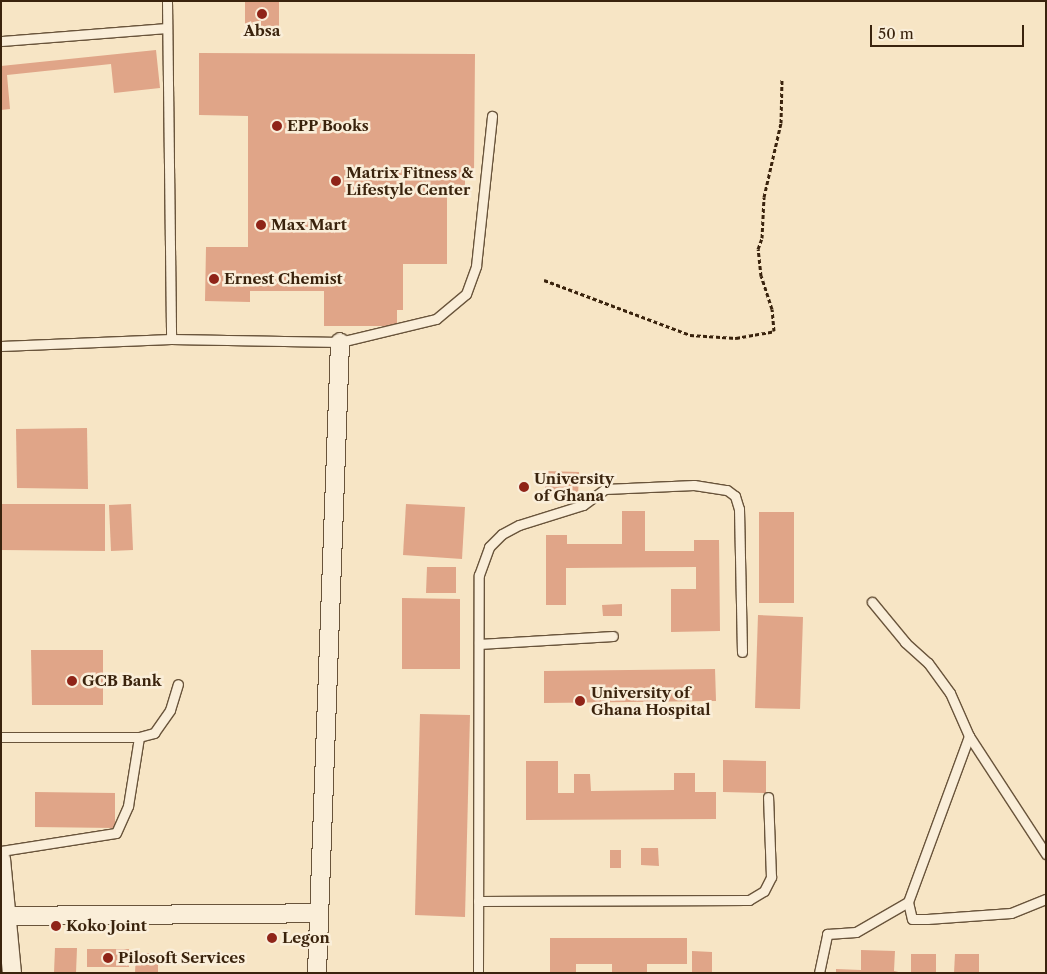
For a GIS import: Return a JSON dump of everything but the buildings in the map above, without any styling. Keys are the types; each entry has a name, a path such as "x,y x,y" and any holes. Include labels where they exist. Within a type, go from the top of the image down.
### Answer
{"street":[{"path":"316,973 340,342"},
{"path":"1,859 12,973"},
{"path":"5,916 318,913"}],"lane":[{"path":"167,1 165,28 169,107 171,339"},
{"path":"1,40 165,28"},
{"path":"1,346 171,339 340,342 436,319 466,294 476,266 492,116"},
{"path":"478,973 479,575 489,547 502,534 519,525 583,505 605,488 694,485 727,490 735,496 739,509 742,652"},
{"path":"872,602 905,642 928,663 950,693 969,736 1046,854"},
{"path":"479,644 613,636"},
{"path":"1,737 139,736 160,729 170,710 178,684"},
{"path":"1,850 116,833 128,806 139,736"},
{"path":"969,736 908,902 912,919 927,920 1011,913 1046,899"},
{"path":"478,901 749,900 764,891 771,877 768,797"},
{"path":"820,973 827,934 856,932 908,902"}],"path":[{"path":"544,280 690,335 736,338 774,331 772,309 758,263 758,249 762,238 764,197 781,123 782,79"}],"place":[{"name":"Absa","path":"262,14"},
{"name":"EPP Books","path":"277,126"},
{"name":"Matrix Fitness & Lifestyle Center","path":"336,181"},
{"name":"Max Mart","path":"261,225"},
{"name":"Ernest Chemist","path":"214,279"},
{"name":"University of Ghana","path":"524,487"},
{"name":"GCB Bank","path":"72,681"},
{"name":"University of Ghana Hospital","path":"580,701"},
{"name":"Koko Joint","path":"56,926"},
{"name":"Legon","path":"272,938"},
{"name":"Pilosoft Services","path":"108,958"}]}
